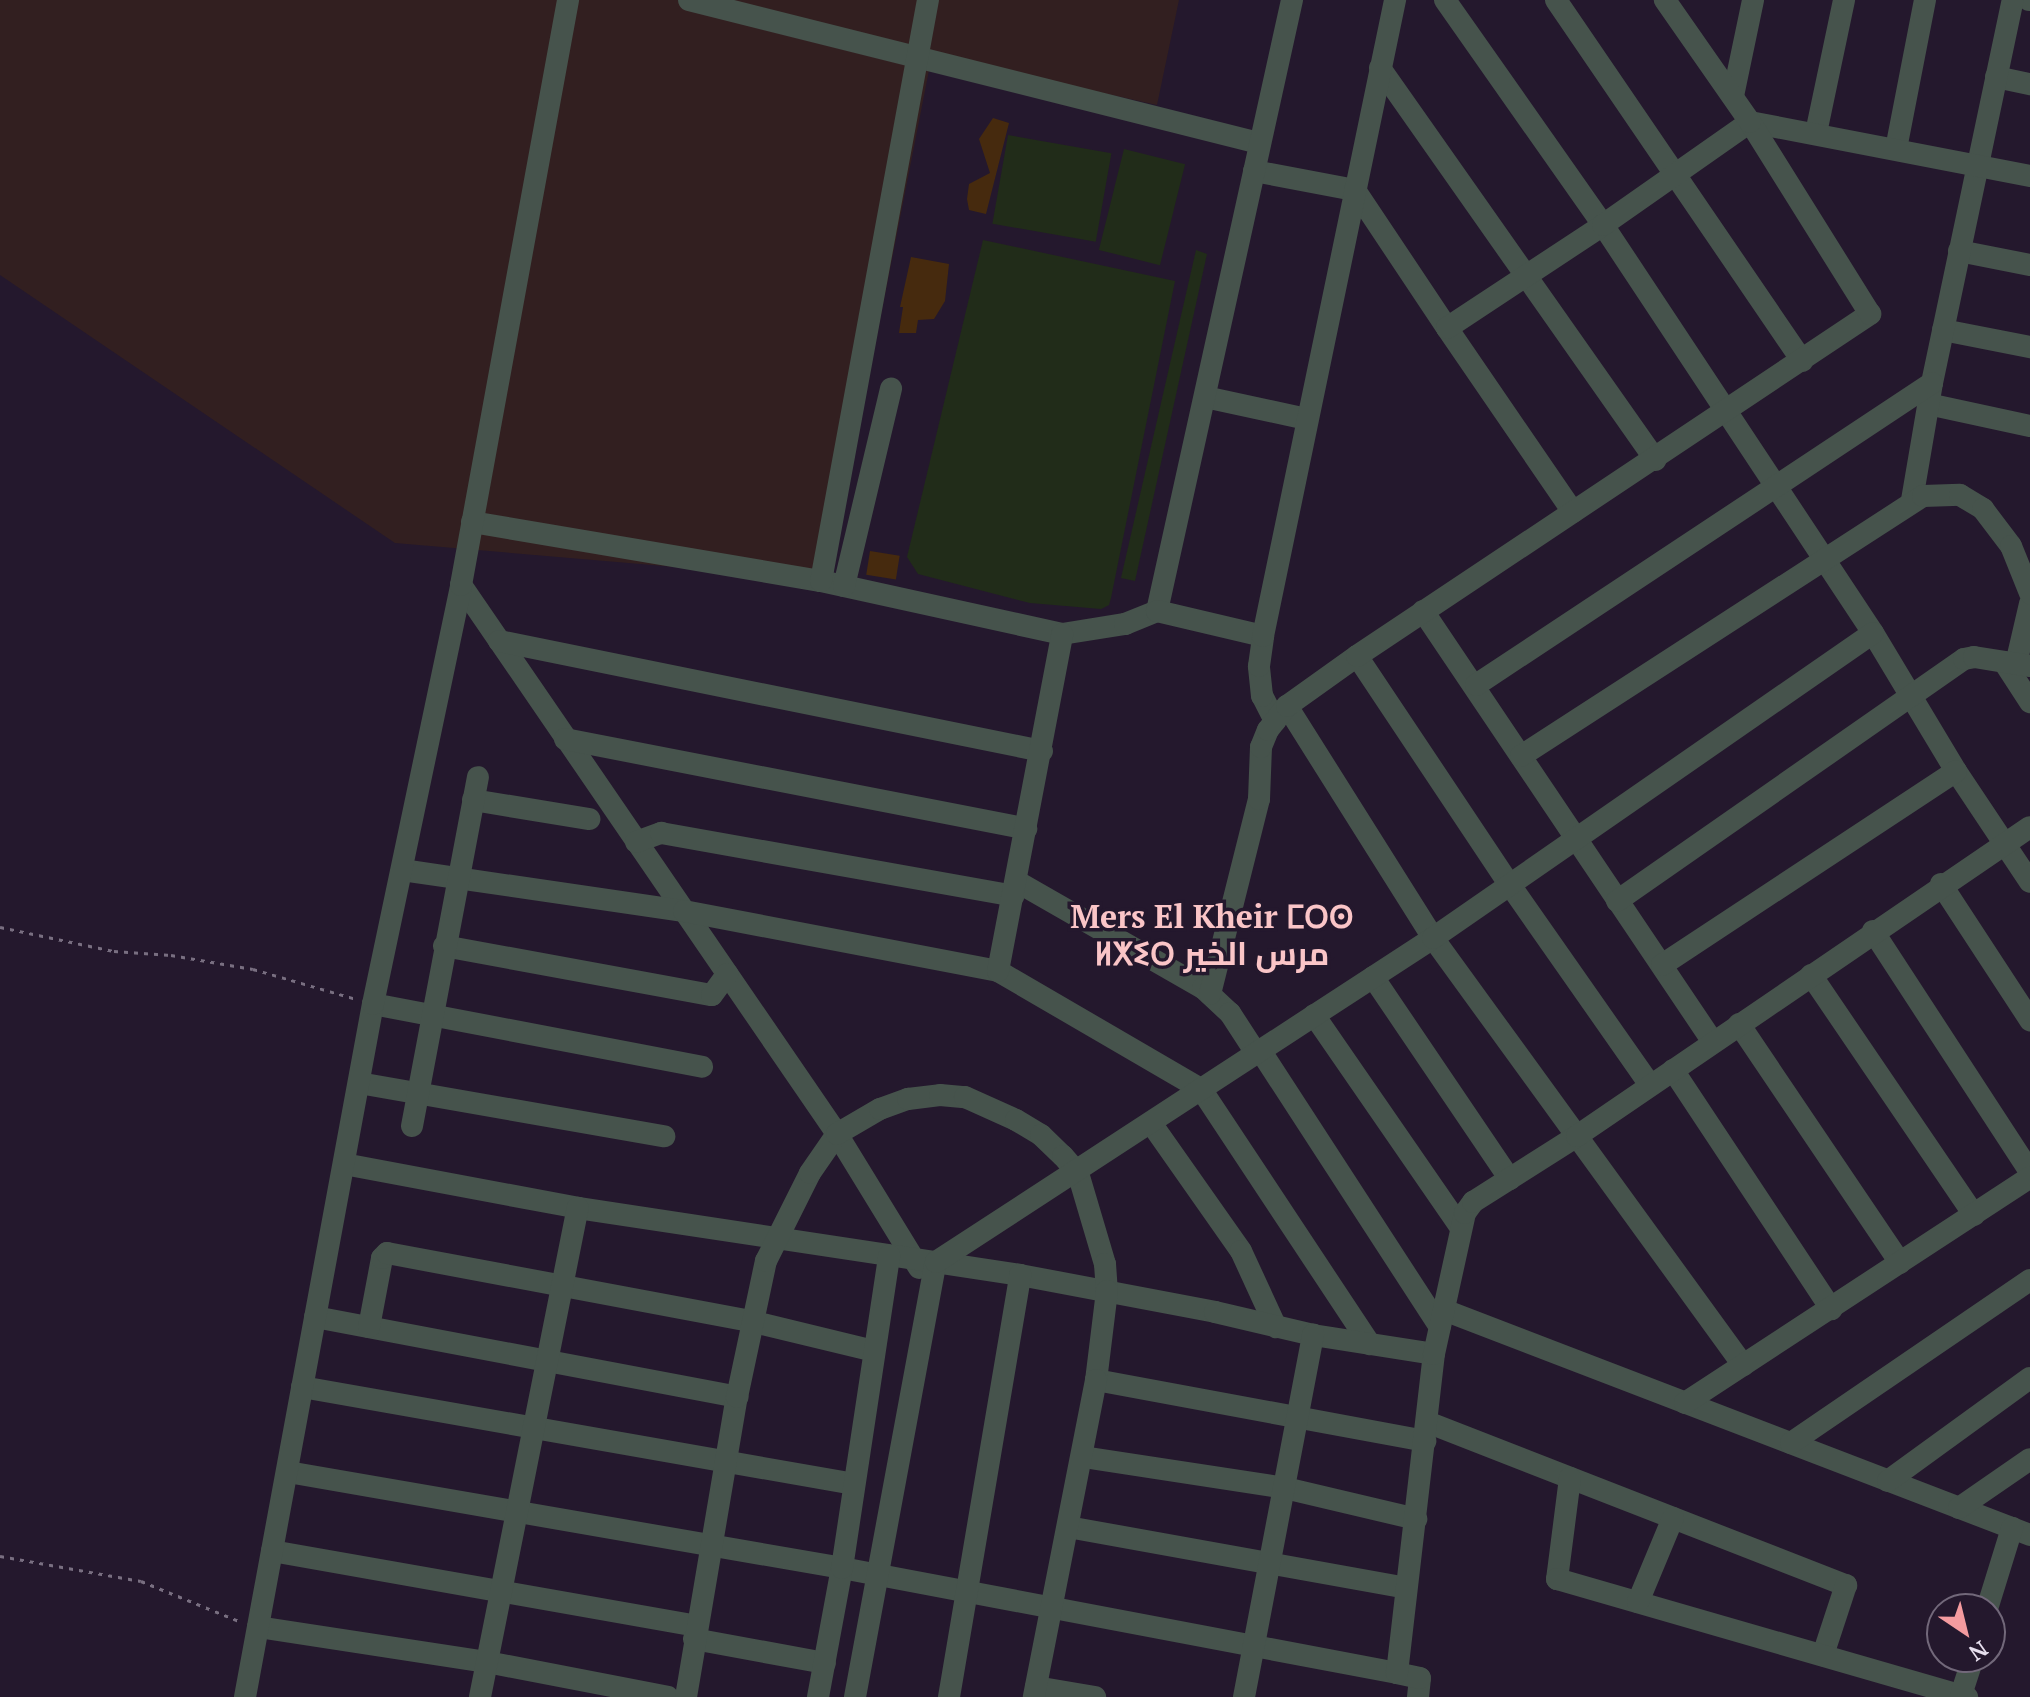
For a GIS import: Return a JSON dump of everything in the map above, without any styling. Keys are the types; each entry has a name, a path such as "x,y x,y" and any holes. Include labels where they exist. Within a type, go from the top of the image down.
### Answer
{"street":[{"path":"246,1697 373,1004 461,585 568,0"},
{"path":"689,0 1259,143"},
{"path":"821,581 928,0"},
{"path":"1157,611 1292,0"},
{"path":"1395,0 1263,636 1259,666 1262,696 1281,714 1433,938 1743,1365"},
{"path":"1445,0 1603,225 1873,633 1956,771 2030,882"},
{"path":"1556,0 1802,361"},
{"path":"1210,994 1259,799 1261,747 1281,714 1423,611 1867,319 1869,310 1750,122 1665,0"},
{"path":"1733,96 1753,0"},
{"path":"1816,133 1844,0"},
{"path":"1896,149 1925,0"},
{"path":"1912,500 1930,394 2013,0"},
{"path":"1380,68 1655,460"},
{"path":"1996,77 2030,84"},
{"path":"1447,328 1603,225 1750,122 2030,176"},
{"path":"1254,171 1355,190 1573,512"},
{"path":"1959,251 2030,265"},
{"path":"1943,330 2030,347"},
{"path":"844,586 891,389"},
{"path":"1476,685 1773,486 1930,394 2030,426"},
{"path":"1205,397 1307,419"},
{"path":"1521,756 1912,500 1947,493 1960,495 1983,509 2011,546 2030,593"},
{"path":"472,522 821,581 1062,634 1125,624 1157,611 1263,636"},
{"path":"461,585 926,1261 931,1289 855,1697"},
{"path":"2030,604 2017,664 2030,702"},
{"path":"1423,611 1476,685 1576,840 1713,1042"},
{"path":"926,1261 1078,1173 1433,938 1873,633"},
{"path":"998,971 1062,634"},
{"path":"499,641 1042,751"},
{"path":"1357,656 1510,885 1650,1085"},
{"path":"1617,901 1969,657 2017,664"},
{"path":"565,739 1026,829"},
{"path":"1662,965 1956,771"},
{"path":"412,1126 456,879 478,777"},
{"path":"473,800 589,819"},
{"path":"1397,1673 1434,1354 1460,1227 1473,1202 1577,1136 1941,884 2030,827"},
{"path":"636,842 661,833 1014,888 1210,994 1230,1013 1258,1052 1442,1319 1685,1403 2021,1532 1994,1593"},
{"path":"402,870 684,911 998,971 1201,1089 1370,1344"},
{"path":"1941,884 2030,1020"},
{"path":"1685,1403 1974,1215 2030,1175 1873,931"},
{"path":"444,946 712,995 727,974"},
{"path":"1811,975 1974,1215"},
{"path":"1373,977 1510,1179"},
{"path":"373,1004 702,1067"},
{"path":"1314,1015 1460,1227"},
{"path":"1739,1024 1900,1263"},
{"path":"1673,1070 1831,1309"},
{"path":"359,1083 664,1136"},
{"path":"686,1697 737,1397 766,1261 810,1173 837,1134 880,1109 908,1099 940,1095 965,1097 1041,1135 1078,1173 1098,1235 1107,1291 1096,1380 1035,1692 1095,1697"},
{"path":"1151,1123 1241,1251 1276,1327"},
{"path":"344,1164 578,1208 1020,1275 1313,1335 1434,1354"},
{"path":"480,1697 578,1208"},
{"path":"369,1327 382,1258 387,1253 754,1322 874,1351"},
{"path":"818,1697 842,1568 889,1256"},
{"path":"949,1697 969,1595 1020,1275"},
{"path":"1791,1443 2030,1280"},
{"path":"315,1317 737,1397"},
{"path":"1244,1697 1313,1335"},
{"path":"1888,1481 2030,1378"},
{"path":"1096,1380 1298,1417 1426,1432 1570,1478 1846,1585 1823,1655"},
{"path":"302,1387 854,1484"},
{"path":"1083,1457 1285,1488 1416,1519"},
{"path":"1959,1508 2030,1459"},
{"path":"288,1472 842,1568 969,1595 1397,1673 1420,1678 1418,1697"},
{"path":"1570,1478 1557,1579 1964,1696 1969,1673"},
{"path":"1638,1602 1673,1518"},
{"path":"1068,1527 1271,1561 1406,1588"},
{"path":"272,1551 501,1590 825,1663"},
{"path":"258,1627 487,1662 668,1697"}],"path":[{"path":"0,927 114,951 171,955 253,969 373,1004"},
{"path":"0,1556 141,1581 216,1614 258,1627"}],"shaded area":[{"path":"0,0 1179,0 1157,105 932,55 829,580 395,543 0,275"}],"green space":[{"path":"1008,135 1111,153 1096,242 992,224"},
{"path":"1124,149 1185,164 1160,265 1099,250"},
{"path":"983,240 1175,281 1111,598 1109,605 1101,609 1030,603 918,574 907,557"},
{"path":"1196,250 1207,254 1135,581 1121,578"}],"building":[{"path":"993,118 1009,123 986,214 969,210 967,199 969,184 990,173 979,139"},
{"path":"911,257 949,264 945,301 934,319 918,320 916,333 899,333 903,307 900,307"},
{"path":"870,551 900,556 896,579 866,575"}],"district":[{"name":"Mers El Kheir ⵎⵔⵙ ⵍⵅⵉⵔ مرس الخير","path":"1212,936"}]}
